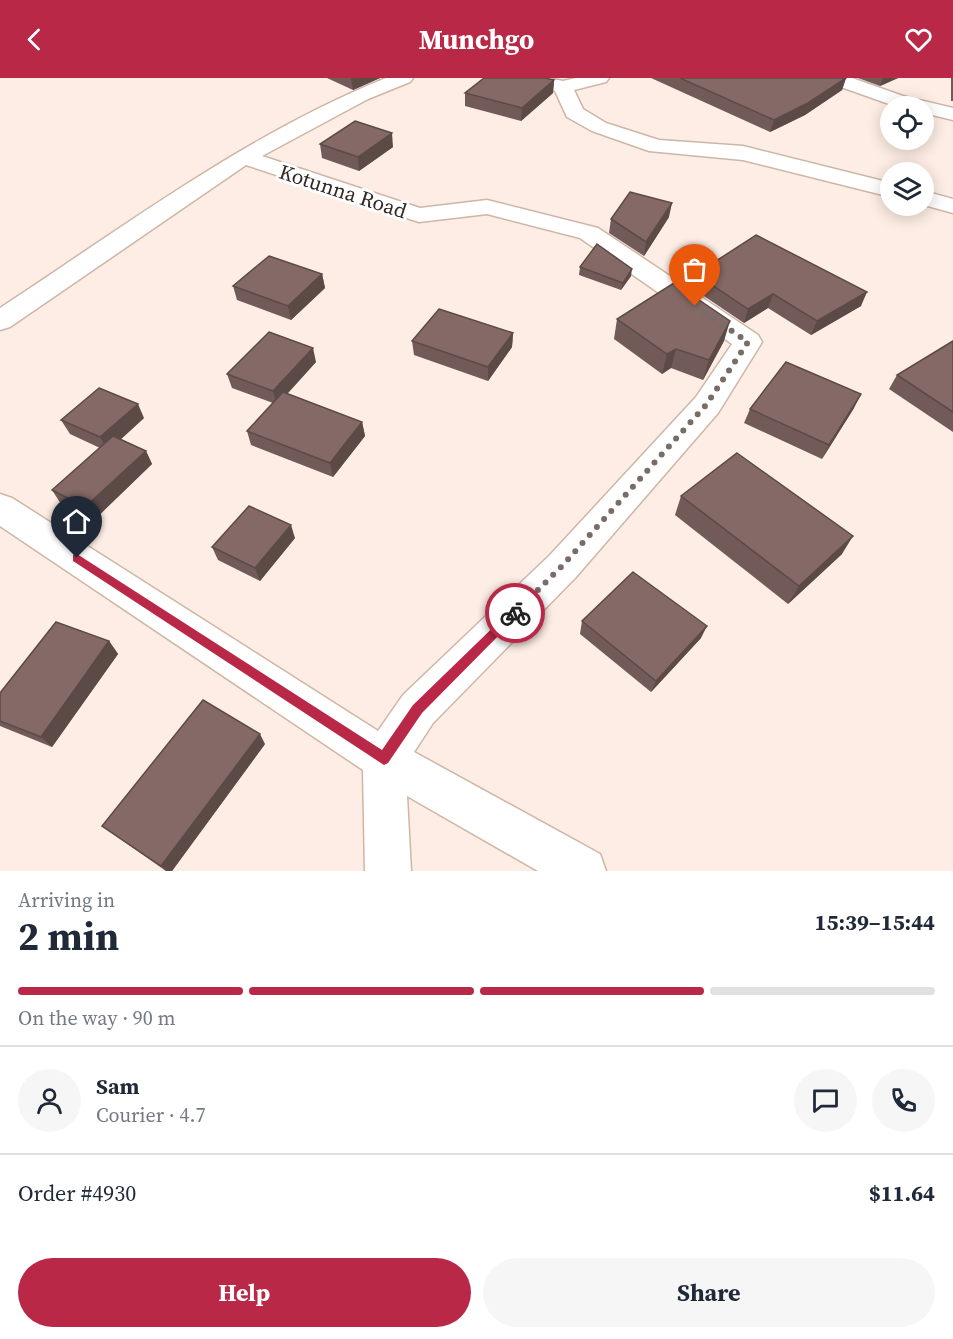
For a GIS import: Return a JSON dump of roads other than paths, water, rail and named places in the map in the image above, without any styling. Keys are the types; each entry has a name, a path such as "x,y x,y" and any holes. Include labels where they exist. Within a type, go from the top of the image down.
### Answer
{"street":[{"name":"Kotunna Road","path":"243,158 361,95 404,78"},
{"path":"522,78 563,87 599,78"},
{"path":"834,78 896,100 953,114"},
{"path":"563,87 574,112 599,128 657,146 743,153 880,187"},
{"name":"Kotunna Road","path":"243,158 419,215 487,207 589,233 748,342 706,405 562,566 418,709 384,759"},
{"path":"0,321 243,158"},
{"path":"934,201 953,206"},
{"path":"0,508 384,759 583,871"},
{"path":"384,759 388,871"}]}
